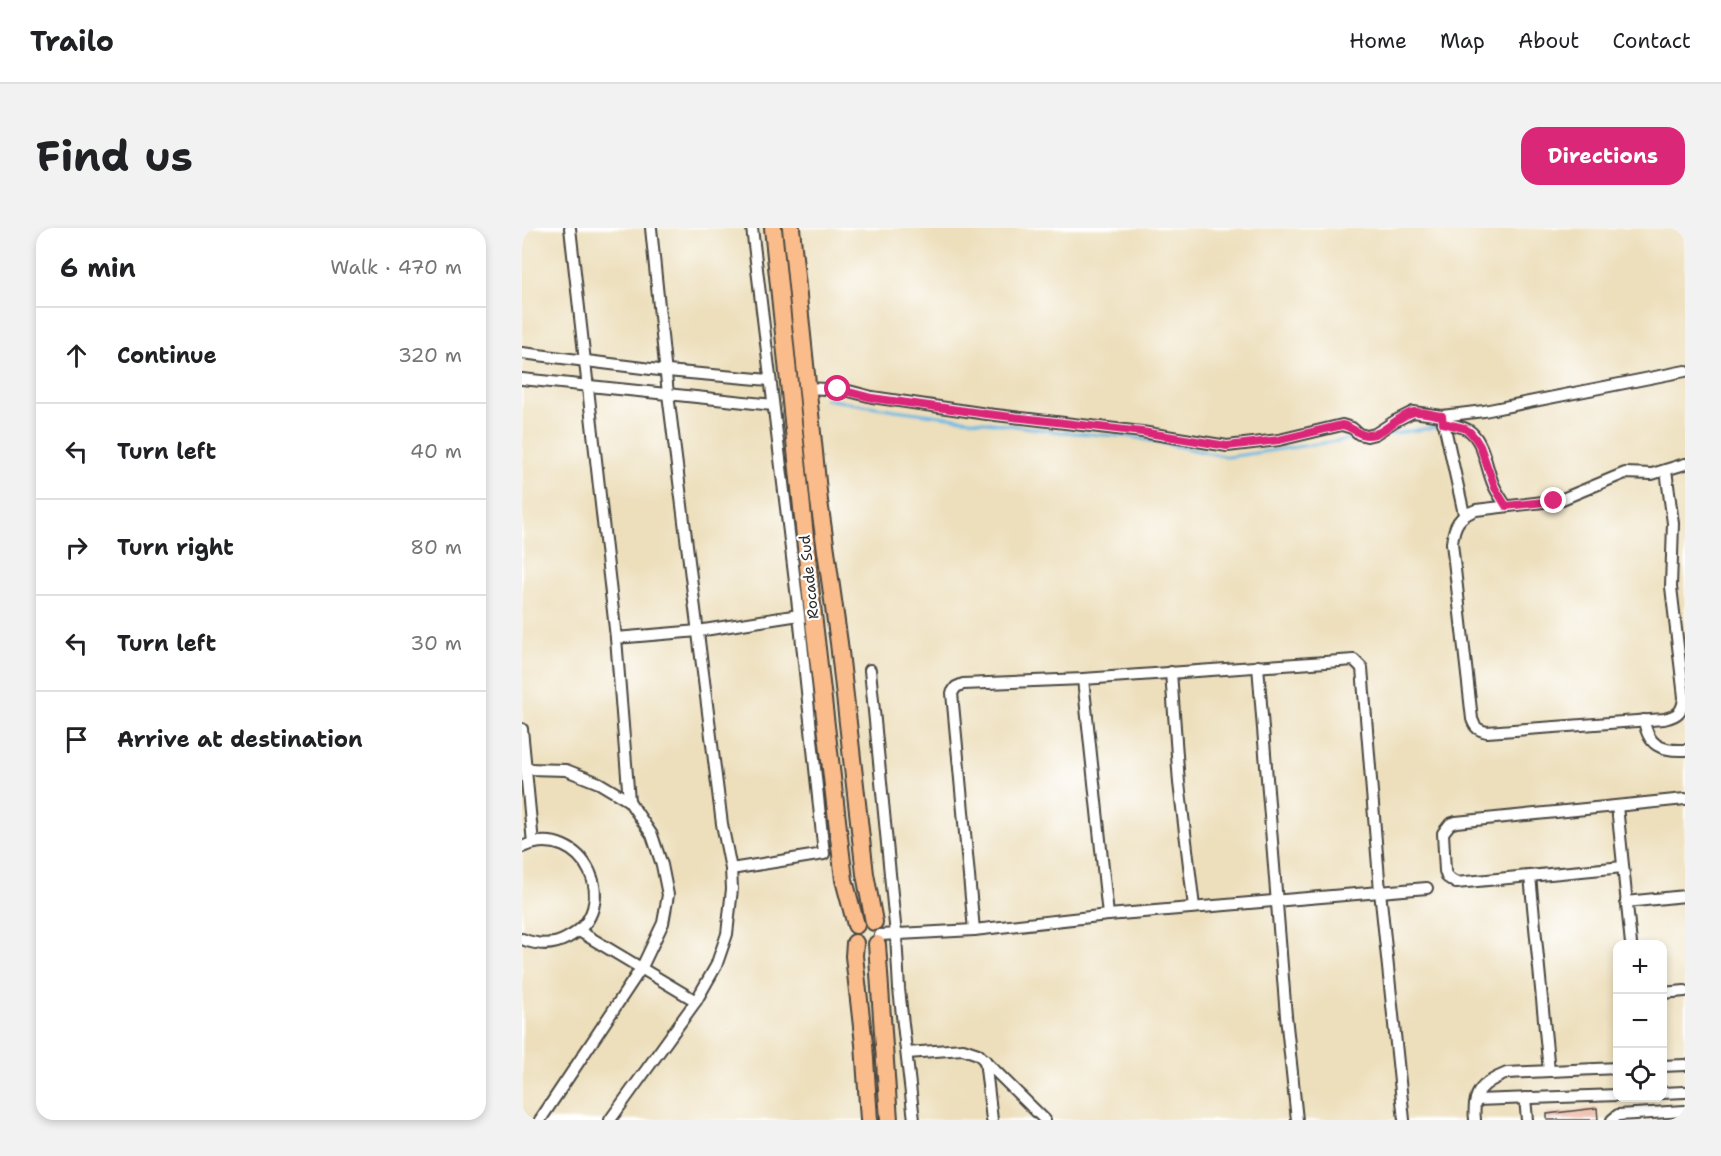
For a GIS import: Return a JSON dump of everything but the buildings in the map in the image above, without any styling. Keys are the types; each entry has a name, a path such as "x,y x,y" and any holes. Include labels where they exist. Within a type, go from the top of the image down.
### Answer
{"highway":[{"name":"Rocade Sud","path":"773,228 813,614 844,879 856,925 852,934 855,943 854,956 864,1044 869,1120"},
{"name":"Rocade Sud","path":"791,228 807,387 865,874 882,934 889,1120"},
{"path":"855,943 863,948 873,947 882,934 864,920 856,925"}],"street":[{"path":"570,228 616,638 629,801"},
{"path":"610,1120 696,1001 717,966 727,934 731,909 731,869 722,824 668,394 651,228"},
{"path":"731,869 824,854 799,615 753,228"},
{"path":"522,353 770,380"},
{"path":"1443,419 1685,371"},
{"path":"522,379 773,405"},
{"path":"807,387 845,390 872,398 1142,432 1227,446 1279,440 1342,425 1367,436 1375,434 1413,412 1443,419 1470,432 1480,446 1495,488 1506,506"},
{"path":"1443,419 1464,514"},
{"path":"1666,471 1673,523 1671,586 1684,704 1682,710 1672,717 1644,720 1487,732 1479,730 1472,719 1452,543 1457,522 1464,514 1476,510 1560,500 1625,472 1652,474 1685,464"},
{"path":"616,638 698,631 799,615"},
{"path":"974,930 952,693 956,687 963,684 1083,679 1354,660 1362,668 1380,891 1404,1120"},
{"path":"1258,666 1297,1120"},
{"path":"870,670 882,934 899,989 914,1120"},
{"path":"1171,672 1179,783 1194,907"},
{"path":"1083,679 1108,915"},
{"path":"1644,720 1650,739 1659,748 1685,750"},
{"path":"522,729 533,843"},
{"path":"527,769 566,770 598,783 629,801 652,835 662,865 668,895 663,923 642,967 540,1120"},
{"path":"1623,867 1464,883 1452,882 1445,872 1443,833 1446,827 1456,822 1685,799"},
{"path":"1617,806 1630,940"},
{"path":"522,847 533,843 550,842 567,847 581,857 591,872 595,900 589,917 569,938 551,944 522,939"},
{"path":"1530,876 1549,1071"},
{"path":"882,934 974,930 1194,907 1427,888"},
{"path":"1626,902 1685,896"},
{"path":"579,930 696,1001"},
{"path":"1667,993 1685,991"},
{"path":"907,1053 969,1050 978,1054 1045,1120"},
{"path":"985,1060 992,1120"},
{"path":"1667,1066 1685,1065"},
{"path":"1475,1120 1477,1092 1492,1078 1507,1073 1613,1068"},
{"path":"1667,1093 1685,1092"},
{"path":"1476,1100 1613,1095"},
{"path":"1525,1098 1527,1120"},
{"path":"1612,1120 1618,1114 1685,1111"}],"waterway":[{"path":"825,399 1061,432 1132,437 1228,457 1358,438"},
{"path":"1383,435 1437,427"}],"route":[{"path":"838,389 872,398 1142,432 1227,446 1279,440 1342,425 1347,425 1359,434 1367,436 1375,434 1404,415 1422,412 1442,416 1443,423 1464,428 1470,432 1480,446 1495,488 1506,506 1554,501"}]}
